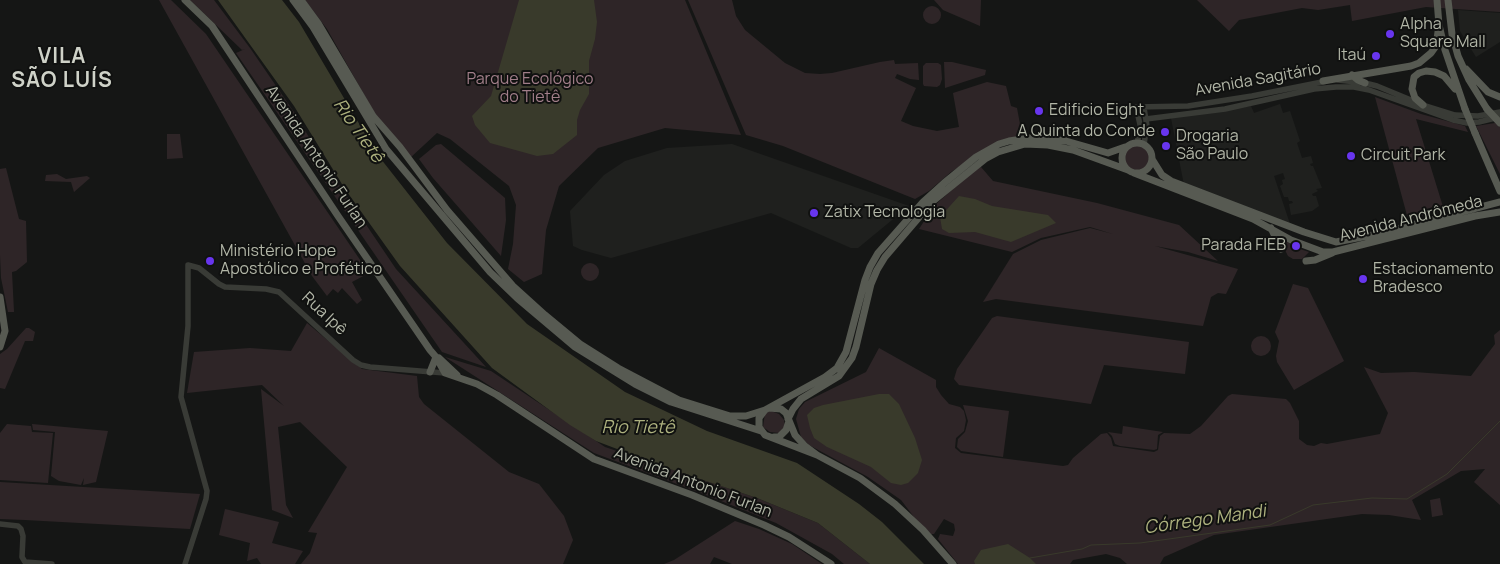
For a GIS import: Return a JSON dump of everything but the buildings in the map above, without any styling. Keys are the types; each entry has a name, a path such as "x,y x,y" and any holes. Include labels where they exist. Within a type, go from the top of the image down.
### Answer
{"main road":[{"name":"Avenida Antonio Furlan","path":"184,0 212,26 338,216 436,356 445,373 462,378 497,395 594,459 692,495 764,525 789,537 831,564"},
{"path":"294,0 314,26 386,148 402,168 502,284 575,347 635,384 671,402 761,431 769,437 817,455 860,478 894,504 923,530 953,564"},
{"path":"301,0 318,23 367,108 395,141 447,210 513,286 580,344 618,368 679,400 730,416 746,416 767,409 825,377 837,368 842,361 849,342 864,280 878,253 923,202 976,157 999,144 1029,138 1066,141 1108,153 1125,147 1140,143 1151,152 1152,159 1146,170 1131,172 1122,162 1122,152 1125,147"},
{"path":"1437,0 1439,26 1445,50 1465,109 1500,191"},
{"path":"1448,0 1452,34 1463,66 1472,86 1487,109 1500,123"},
{"path":"1323,81 1419,63 1432,53 1436,46 1439,26"},
{"path":"1463,66 1488,92 1500,97"},
{"path":"1423,105 1413,94 1412,82 1419,72 1426,71 1444,76 1462,101"},
{"path":"1352,76 1365,83"},
{"path":"386,148 388,143 395,141"},
{"name":"Avenida Andrômeda","path":"789,420 793,409 800,399 839,376 852,358 871,284 885,257 933,201 985,159 998,152 1025,144 1048,145 1073,150 1253,219 1283,236 1323,252 1333,252 1498,203"},
{"name":"Avenida Andrômeda","path":"1152,159 1162,175 1171,181 1331,240 1342,241 1399,232"},
{"path":"402,168 408,168 411,163"},
{"name":"Avenida Andrômeda","path":"1410,229 1500,212"},
{"path":"1457,221 1460,213"},
{"path":"1271,228 1281,249"},
{"path":"1306,261 1316,260 1333,252"},
{"path":"0,297 5,331 1,344"},
{"path":"430,350 462,378"},
{"path":"430,372 436,356"},
{"path":"761,431 759,418 767,409 781,409 786,413 799,441 817,455"},
{"path":"774,438 779,437 786,430 789,420"}],"street":[{"name":"Avenida Sagitário","path":"1146,119 1225,108 1314,86 1323,81 1365,83 1423,105 1463,116 1478,116 1500,112"},
{"name":"Avenida Sagitário","path":"1140,143 1141,129 1136,108 1188,106 1314,86 1354,87 1369,90 1438,116 1467,123 1500,117"},
{"path":"1140,143 1146,119 1144,108"},
{"name":"Rua Ipê","path":"185,564 207,491 181,397 188,334 188,265 200,268 225,287 266,289 279,292 353,360 361,365 370,368 445,373"},
{"path":"0,524 18,526 21,529 23,536 22,556 25,562 52,564"}],"shaded area":[{"path":"1458,10 1500,13 1500,42 1476,57 1460,31"},
{"path":"1280,104 1283,113 1290,111 1300,141 1297,143 1302,158 1311,156 1313,163 1310,164 1313,166 1322,188 1316,189 1318,191 1312,194 1316,196 1319,206 1312,211 1291,215 1289,204 1293,203 1289,201 1288,197 1284,197 1280,186 1283,184 1282,180 1285,179 1283,173 1274,176 1290,224 1184,185 1171,118 1251,106 1254,113"},
{"path":"732,144 909,206 858,248 851,248 771,213 611,258 573,246 570,211 604,175 625,161 667,148"}],"green space":[{"path":"159,0 171,0 206,34 369,273 352,282 362,300 357,304 342,288 338,293 333,289 327,296 312,276"},
{"path":"190,0 214,0 296,115 321,158 396,269 486,367 442,352 236,53 245,49 242,50"},
{"name":"Parque Ecológico do Tietê","path":"305,0 685,0 741,135 665,128 598,148 559,186 546,230 542,274 524,282 508,269 513,244 516,205 509,186 450,139 437,133 410,158 375,114 327,29"},
{"path":"688,0 732,0 736,16 745,30 785,63 805,73 832,73 894,60 895,64 918,63 919,80 897,74 895,78 916,88 901,121 913,126 937,131 959,127 953,93 987,82 1006,86 1011,106 1017,108 1022,135 1007,139 985,150 915,199 783,146 746,135"},
{"path":"934,0 981,0 980,26 943,10"},
{"path":"1197,0 1500,0 1500,12 1426,7 1352,21 1350,5 1318,10 1302,8 1239,20 1229,31"},
{"path":"928,6 936,6 941,11 939,22 928,24 923,19 923,11"},
{"path":"944,62 986,70 985,75 945,88"},
{"path":"926,63 938,63 941,65 942,79 937,87 924,86 923,84 923,66"},
{"path":"1375,97 1421,114 1465,126 1468,132 1416,119 1444,210 1408,219"},
{"path":"1495,123 1500,127 1500,174 1476,126"},
{"path":"167,134 180,134 183,158 167,159"},
{"path":"441,144 505,198 506,220 501,256 433,178 419,159 436,145"},
{"path":"1137,144 1146,148 1150,157 1146,166 1137,170 1128,166 1124,157 1128,148"},
{"path":"981,167 993,181 1097,203 1179,225 1218,261 1188,252 1155,246 1238,269 1226,294 1218,293 1211,297 1203,326 996,299 983,302 1013,254 1041,240 1090,228 1113,234 1090,227 1041,238 1012,252 919,229 934,206 975,169"},
{"path":"6,168 19,219 26,221 27,262 12,272 14,312 8,312 1,278 0,169"},
{"path":"57,174 66,179 87,176 90,178 74,192 71,182 45,181 46,175"},
{"path":"1286,241 1297,248 1309,252 1302,259 1293,259 1288,256 1285,250"},
{"path":"590,263 596,266 599,272 596,278 590,281 584,278 581,272 584,266"},
{"path":"1293,284 1308,288 1344,361 1294,390 1277,362 1276,356 1279,341 1275,332"},
{"path":"997,316 1189,342 1185,374 1104,365 1091,404 959,385 954,379 957,369 992,318"},
{"path":"307,323 362,369 417,376 419,397 424,404 509,472 539,484 564,516 573,540 563,564 301,564 310,553 317,533 308,532 347,467 300,422 278,427 286,505 293,518 272,510 261,389 284,406 262,385 187,393 194,352 250,348 291,351"},
{"path":"26,328 35,332 33,341 25,341 5,389 0,388 0,354"},
{"path":"1500,330 1500,505 1474,482 1485,469 1461,471 1412,500 1421,520 1389,515 1362,514 1214,535 1164,557 1160,564 1127,564 1120,558 1106,554 1073,560 1070,564 958,564 938,539 940,534 953,536 954,524 944,519 934,534 931,534 901,500 868,477 809,445 801,437 796,419 799,409 805,402 866,372 879,348 936,380 936,387 949,404 960,407 964,411 966,420 964,431 956,438 955,448 961,453 1063,466 1068,465 1073,458 1101,434 1107,433 1111,438 1113,446 1154,452 1158,450 1160,436 1164,433 1190,434 1201,426 1232,394 1286,399 1299,421 1299,439 1307,445 1314,446 1321,443 1327,444 1380,434 1388,413 1364,367 1381,373 1414,372 1471,376 1495,344 1494,335"},
{"path":"1261,336 1268,339 1271,346 1268,353 1261,356 1254,353 1251,346 1254,339"},
{"path":"445,357 491,371 605,447 757,498 818,523 870,564 844,564 832,554 776,523 594,453"},
{"path":"963,405 1009,411 1003,457 961,451 957,447 958,439 965,432 968,421"},
{"path":"771,411 779,414 784,420 785,426 779,433 770,432 763,427 765,413"},
{"path":"7,424 31,426 32,432 53,433 48,483 0,480 0,433"},
{"path":"32,424 108,431 96,482 83,485 84,478 81,485 59,481 51,476 55,432 33,430"},
{"path":"1123,426 1163,432 1158,435 1157,449 1115,444 1108,432 1122,434"},
{"path":"0,482 200,494 190,529 0,519"},
{"path":"1440,498 1443,515 1432,517 1430,500"},
{"path":"225,509 279,522 272,543 303,551 295,564 261,564 257,558 247,561 250,543 219,535"},
{"path":"735,521 759,529 792,544 822,564 732,564 714,557 710,564 664,564 674,560"}],"water":[{"name":"Rio Tietê","path":"218,0 282,0 299,22 377,154 447,243 527,324 625,392 707,431 797,463 859,504 882,522 924,564 870,564 818,523 757,498 670,469 596,441 570,425 492,368 400,266 345,189 294,106"},
{"path":"519,0 594,0 597,22 589,61 589,94 577,120 577,135 553,154 537,156 490,143 475,125 472,116 491,96"},
{"path":"959,196 975,199 992,206 1048,215 1056,223 1011,242 975,232 949,233 942,229 940,217"},
{"path":"879,394 889,394 899,404 915,438 922,460 918,473 908,483 901,485 891,483 871,467 827,447 814,438 810,428 807,415 814,408"},
{"path":"1008,544 1036,564 975,564 974,561 981,550"}],"waterway":[{"name":"Córrego Mandi","path":"1030,558 1082,549 1091,545 1140,543 1270,525 1313,505 1372,498 1407,499 1447,474 1500,421"}],"place":[{"name":"Alpha Square Mall","path":"1390,34"},
{"name":"Itaú","path":"1376,56"},
{"name":"Edificio Eight","path":"1039,111"},
{"name":"A Quinta do Conde","path":"1165,132"},
{"name":"Drogaria São Paulo","path":"1166,146"},
{"name":"Circuit Park","path":"1351,156"},
{"name":"Zatix Tecnologia","path":"814,213"},
{"name":"Parada FIEB","path":"1296,246"},
{"name":"Ministério Hope Apostólico e Profético","path":"210,261"},
{"name":"Estacionamento Bradesco","path":"1363,279"}],"district":[{"name":"VILA SÃO LUÍS","path":"62,69"}]}
